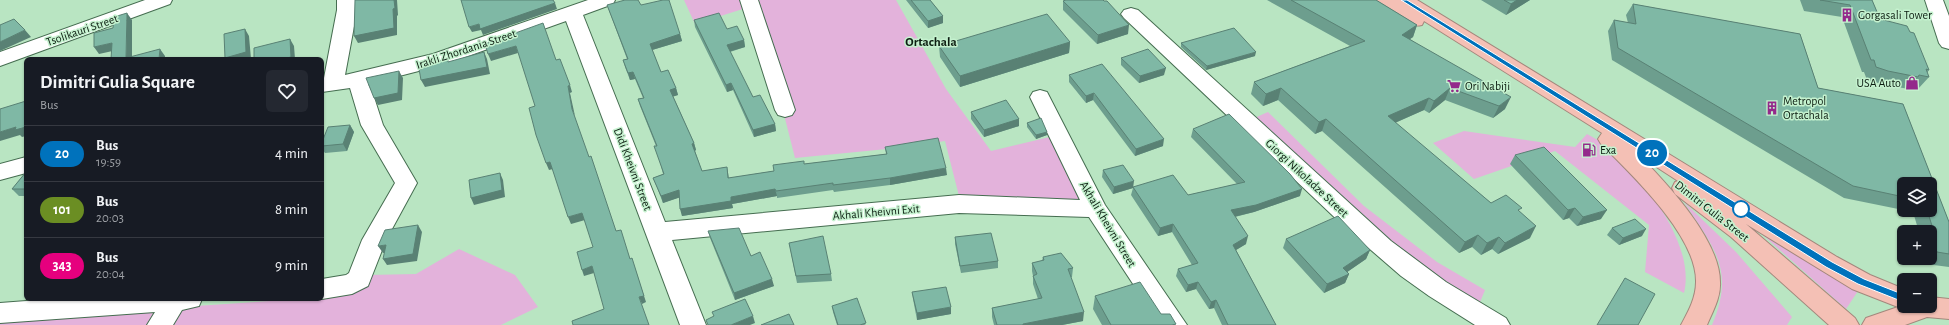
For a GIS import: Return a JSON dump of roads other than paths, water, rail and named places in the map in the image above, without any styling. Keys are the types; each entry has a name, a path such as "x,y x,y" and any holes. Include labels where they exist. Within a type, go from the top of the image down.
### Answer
{"highway":[{"name":"Dimitri Gulia Street","path":"1382,0 1648,164 1739,231 1846,325"},
{"name":"Dimitri Gulia Street","path":"1404,0 1829,264 1861,282 1897,296"},
{"path":"1609,139 1651,183 1683,222 1695,241 1704,260 1708,277 1707,295 1694,325"},
{"path":"1875,325 1914,313"},
{"path":"1944,325 1949,323"}],"street":[{"name":"Tsolikauri Street","path":"0,59 163,0"},
{"path":"327,84 347,10 346,0"},
{"path":"749,0 785,110"},
{"path":"1934,0 1949,43"},
{"name":"Irakli Zhordania Street","path":"327,84 356,80 439,59 590,5"},
{"name":"Didi Kheivni Street","path":"590,5 657,232 693,325"},
{"name":"Giorgi Nikoladze Street","path":"1131,14 1348,217 1417,276 1471,311 1497,325"},
{"path":"324,290 352,284 359,279 374,240 406,183 372,125 363,94 356,80"},
{"name":"Akhali Kheivni Street","path":"1040,97 1096,209 1142,280 1174,325"},
{"path":"0,172 24,166"},
{"name":"Akhali Kheivni Exit","path":"657,232 959,204 1096,209"},
{"path":"0,313 169,301"},
{"path":"160,325 182,301"}],"place":[{"name":"Gorgasali Tower","path":"1847,15"},
{"name":"USA Auto","path":"1912,83"},
{"name":"Ori Nabiji","path":"1454,86"},
{"name":"Metropol Ortachala","path":"1772,108"},
{"name":"Exa","path":"1589,150"}],"district":[{"name":"Ortachala","path":"931,41"}]}
